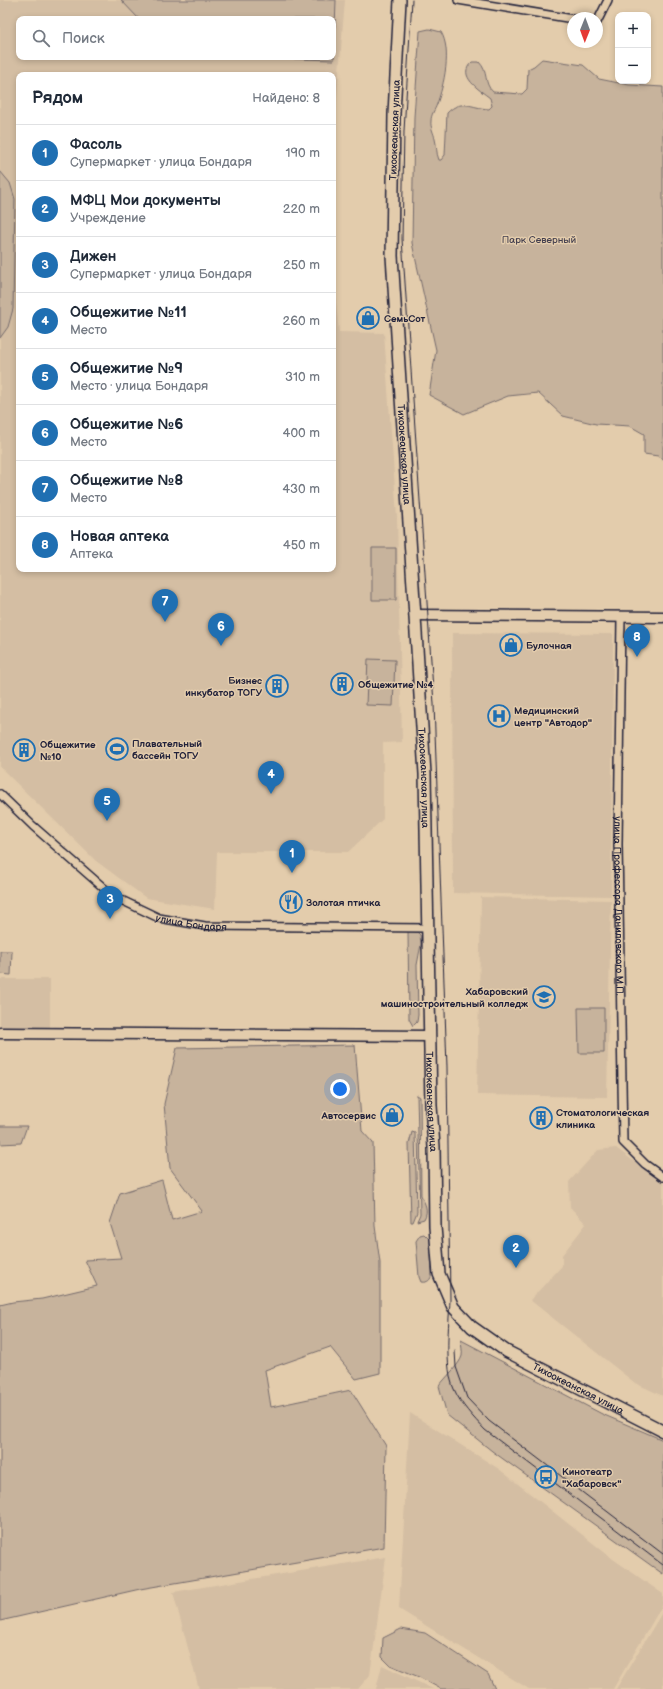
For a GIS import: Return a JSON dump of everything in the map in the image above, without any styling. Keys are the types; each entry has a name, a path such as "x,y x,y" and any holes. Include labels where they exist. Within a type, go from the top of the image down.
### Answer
{"main road":[{"name":"Тихоокеанская улица","path":"400,0 394,114 392,256 425,774 430,1036 437,1259 439,1274 453,1307 472,1327 506,1351 663,1431"},
{"path":"415,615 663,617"},
{"path":"0,1033 430,1036"}],"street":[{"path":"458,0 567,18"},
{"path":"602,12 608,0"},
{"name":"улица Профессора Даниловского М.П.","path":"621,617 618,845 623,1142 645,1164 663,1177"},
{"name":"улица Бондаря","path":"0,794 33,826 113,896 159,918 205,926 428,928"}],"shaded area":[{"path":"0,0 345,0 336,108 336,72 16,72 16,572 336,572 336,302 339,332 384,333 397,517 402,742 383,743 383,819 348,852 217,852 215,909 146,898 96,861 0,767"},
{"path":"452,633 613,634 611,896 453,893"},
{"name":"Хабаровский машиностроительный колледж","path":"481,897 611,900 607,1097 477,1095"},
{"path":"0,979 50,979 50,1029 0,1028"},
{"path":"616,1148 663,1183 663,1396 635,1383 530,1300 562,1266 562,1255 586,1224 570,1207 569,1182 598,1150"},
{"path":"410,1413 499,1469 613,1559 663,1594 663,1604 613,1689 529,1689 399,1609"},
{"path":"386,1557 370,1675 358,1689 199,1689 173,1592"},
{"path":"663,1611 663,1689 616,1689"},
{"path":"382,1665 433,1689 376,1689"}],"green space":[{"path":"121,0 336,0 335,16 136,16"},
{"name":"Парк Северный","path":"429,29 441,32 446,48 446,68 440,96 432,116 431,123 439,160 441,160 445,155 447,113 452,108 462,105 489,109 492,106 490,98 476,87 468,77 468,67 472,62 479,62 482,66 488,85 493,92 522,94 527,89 528,69 542,59 583,65 599,79 615,82 615,84 663,87 663,459 658,456 644,454 644,434 630,426 596,424 563,416 538,393 508,396 464,414 429,395 436,350 412,243 414,117 420,31"},
{"path":"0,171 10,183 15,199 13,309 8,327 0,338"},
{"path":"372,548 396,548 396,600 372,600"},
{"path":"368,659 395,660 393,706 366,705"},
{"path":"408,931 417,932 420,935 421,944 417,965 418,1015 417,1022 413,1026 409,1019"},
{"path":"0,951 12,951 11,975 0,974"},
{"path":"578,1008 604,1008 604,1053 579,1053"},
{"path":"355,1045 362,1131 373,1143 375,1226 380,1263 380,1373 356,1379 330,1347 265,1370 271,1407 351,1390 386,1446 384,1547 140,1589 0,1621 0,1305 42,1299 97,1286 85,1260 121,1258 110,1223 120,1193 162,1180 172,1220 202,1211 170,1168 164,1104 177,1048"},
{"path":"417,1095 420,1097 421,1195 425,1204 426,1213 424,1219 417,1221 420,1214"},
{"path":"0,1126 27,1126 21,1143 0,1144"},
{"path":"412,1132 415,1133 417,1212 413,1222 411,1222 409,1144"},
{"path":"424,1234 430,1240 432,1273 429,1280 426,1282 421,1282 419,1277 416,1241 420,1235"},
{"path":"461,1340 602,1414 663,1440 663,1574 492,1451 447,1415 439,1386 461,1359"},
{"path":"401,1629 425,1633 488,1674 495,1689 441,1689 419,1677 390,1665 382,1657 383,1638"}],"tram line":[{"path":"412,0 404,131 402,239 434,704 447,1067 450,1300 448,1345 449,1369 454,1389 460,1400 485,1430 663,1565"},
{"path":"455,1351 456,1367 467,1398 489,1421 663,1554"}],"place":[{"name":"СемьСот","path":"368,318"},
{"name":"Общежитие №8","path":"165,622"},
{"name":"Булочная","path":"511,645"},
{"name":"Общежитие №6","path":"221,646"},
{"name":"Новая аптека","path":"637,657"},
{"name":"Общежитие №4","path":"342,684"},
{"name":"Бизнес инкубатор ТОГУ","path":"277,686"},
{"name":"Медицинский центр \"Автодор\"","path":"499,716"},
{"name":"Плавательный бассейн ТОГУ","path":"117,749"},
{"name":"Общежитие №10","path":"24,750"},
{"name":"Общежитие №11","path":"271,794"},
{"name":"Общежитие №9","path":"107,821"},
{"name":"Фасоль","path":"292,873"},
{"name":"Золотая птичка","path":"291,902"},
{"name":"Дижен","path":"110,919"},
{"name":"Хабаровский машиностроительный колледж","path":"544,997"},
{"name":"Автосервис","path":"392,1115"},
{"name":"Стоматологическая клиника","path":"541,1118"},
{"name":"МФЦ Мои документы","path":"516,1268"},
{"name":"Кинотеатр \"Хабаровск\"","path":"546,1477"}]}
